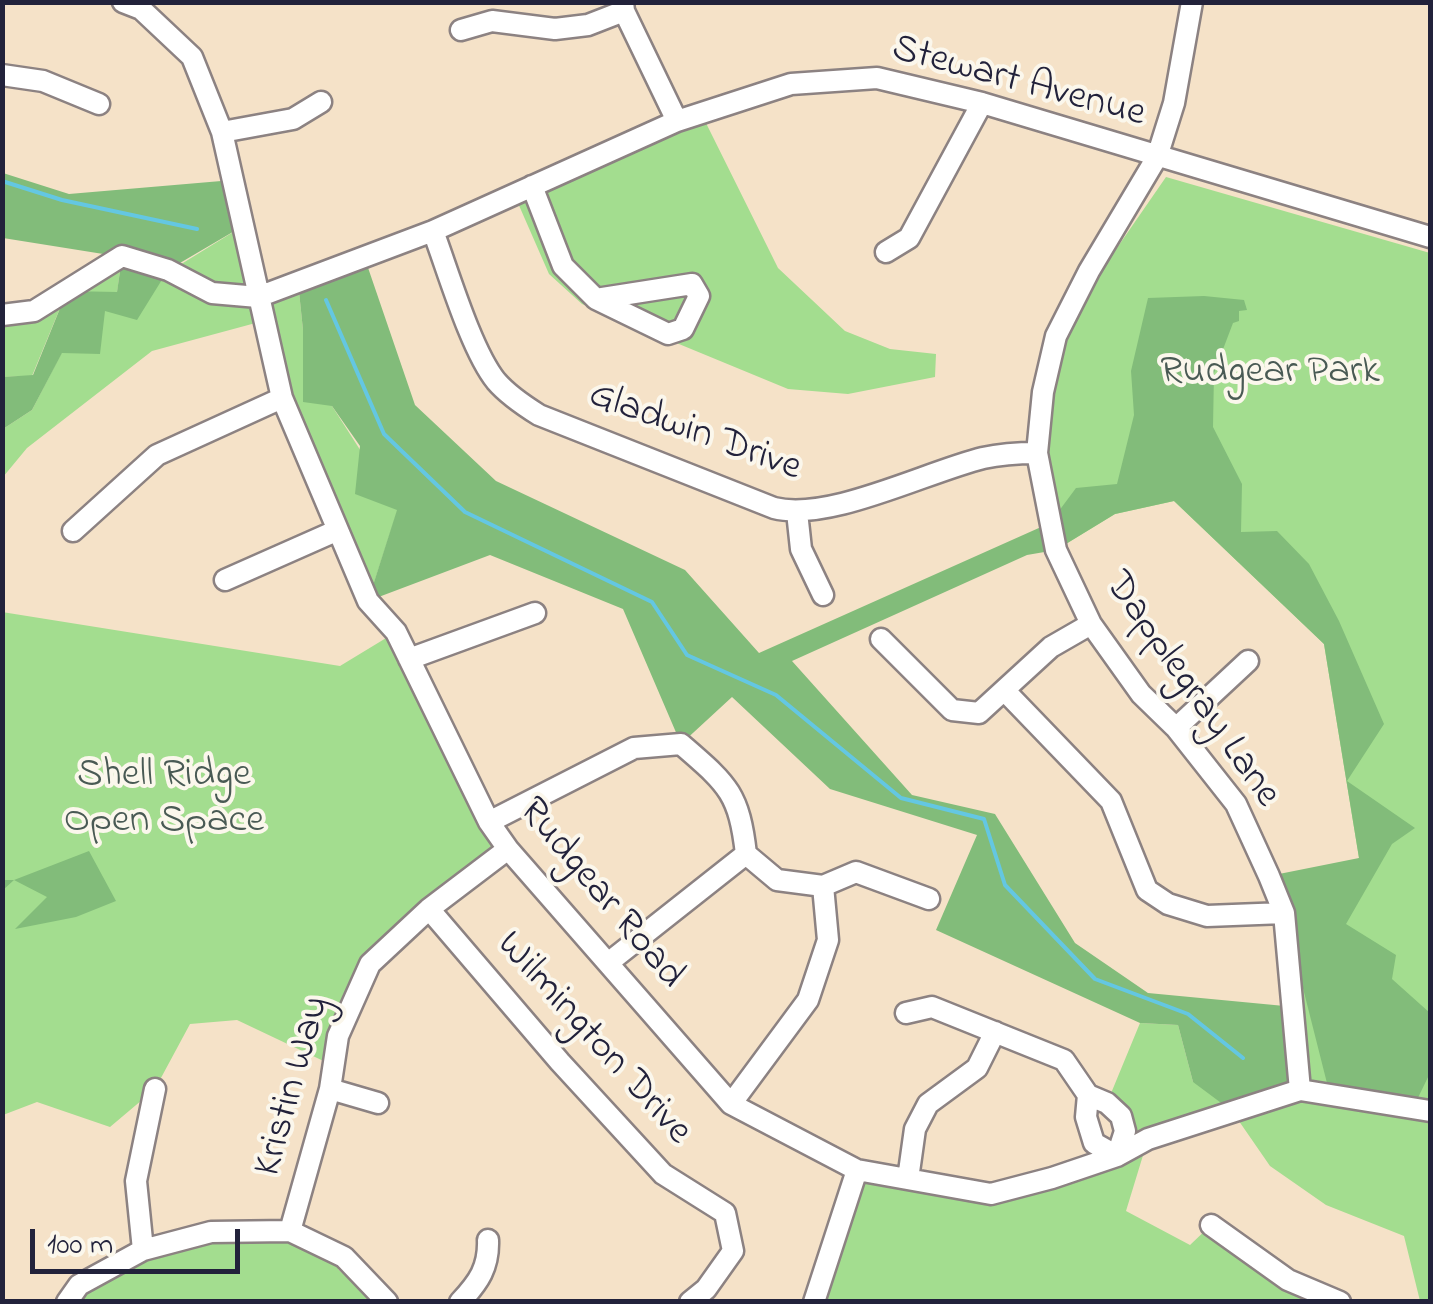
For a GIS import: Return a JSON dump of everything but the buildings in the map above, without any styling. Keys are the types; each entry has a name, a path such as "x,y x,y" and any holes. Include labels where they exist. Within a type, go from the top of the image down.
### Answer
{"street":[{"name":"Dapplegray Lane","path":"1192,2 1174,103 1157,157 1088,271 1056,336 1043,392 1038,452 1052,537 1091,624 1141,694 1176,728 1236,804 1284,912 1300,1090"},
{"name":"Rudgear Road","path":"136,5 192,57 222,132 282,398 368,601 396,632 489,822 508,849 731,1104 856,1170 991,1194 1117,1156 1148,1138 1300,1090 1430,1111"},
{"path":"461,30 492,21 555,29 588,25 623,7 677,121"},
{"path":"2,74 44,81 98,104"},
{"name":"Stewart Avenue","path":"258,297 433,230 677,121 792,84 877,78 982,103 1430,237"},
{"path":"222,132 293,119 321,102"},
{"path":"886,252 910,238 982,103"},
{"path":"532,186 563,266 596,299"},
{"name":"Gladwin Drive","path":"433,230 482,358 498,384 522,405 538,415 774,508 798,512 832,506 980,459 1038,452"},
{"path":"2,315 34,312 122,256 168,270 212,292 258,297"},
{"path":"73,531 157,455 282,398"},
{"path":"798,512 801,548 822,595"},
{"path":"225,580 338,530"},
{"path":"409,660 535,613"},
{"path":"880,639 952,710 980,713 1050,646 1091,624"},
{"path":"1176,728 1248,661"},
{"path":"1005,690 1111,800 1147,890 1168,904 1206,916 1284,912"},
{"path":"489,822 634,748 680,744 734,794 746,854 777,880 823,886 856,872 930,899"},
{"name":"Kristin Way","path":"290,1230 330,1089 338,1036 370,964 429,909 508,849"},
{"path":"608,963 746,854"},
{"path":"731,1104 808,1000 828,940 823,886"},
{"name":"Wilmington Drive","path":"429,909 560,1062 663,1174 725,1213 733,1251 706,1289 690,1302"},
{"path":"906,1013 932,1007 1064,1060 1088,1095 1107,1103 1121,1116 1124,1131 1117,1156 1094,1143 1086,1117 1088,1095"},
{"path":"908,1179 916,1129 928,1104 978,1068 995,1032"},
{"path":"330,1089 378,1104"},
{"path":"142,1250 136,1181 155,1090"},
{"path":"814,1302 856,1170"},
{"path":"1211,1225 1288,1280 1340,1302"},
{"path":"67,1302 79,1285 142,1250 211,1232 290,1230 344,1256 387,1302"},
{"path":"460,1302 478,1283 488,1260 488,1240"}],"green space":[{"path":"701,113 778,268 845,331 890,349 936,354 935,377 848,394 788,389 582,304 549,274 514,194"},
{"path":"3,173 69,194 233,180 243,226 168,270 137,320 105,311 100,354 62,353 32,410 3,429 3,377 33,375 67,291 117,292 122,257 3,238"},
{"name":"Rudgear Park","path":"1166,177 1430,253 1430,1301 1420,1301 1404,1236 1326,1205 1270,1166 1232,1111 1148,1139 1126,1211 1190,1245 1211,1225 1322,1301 814,1302 857,1170 991,1194 1117,1156 1125,1131 1107,1103 1140,1023 1178,1025 1193,1082 1300,1089 1284,913 1359,858 1324,644 1174,501 1115,514 1056,550 1037,453 1056,336"},
{"path":"243,226 258,296 298,282 303,330 332,406 398,509 368,601 263,321 152,351 27,448 3,477 3,429 32,410 62,352 105,311"},
{"path":"122,256 117,293 67,291 32,376 3,377 3,315 35,311"},
{"path":"364,256 415,405 496,481 685,570 759,653 1050,523 1076,488 1117,484 1134,415 1131,371 1148,298 1204,296 1244,300 1247,310 1239,311 1239,321 1233,323 1214,373 1213,427 1242,484 1241,532 1277,531 1309,564 1384,724 1347,781 1415,828 1392,844 1346,924 1396,955 1392,979 1430,1013 1430,1073 1413,1108 1330,1095 1284,913 1269,876 1359,858 1324,644 1174,501 1115,514 1056,550 1027,555 792,661 912,795 995,814 1075,943 1148,993 1295,1007 1300,1090 1232,1111 1193,1082 1178,1025 1140,1023 936,930 977,835 830,789 732,697 681,744 623,609 490,555 368,601 397,510 355,494 360,446 332,406 303,402 298,282"},
{"name":"Shell Ridge Open Space","path":"2,612 340,666 396,632 508,849 370,964 334,1066 237,1020 190,1024 155,1089 110,1127 37,1102 3,1115"},
{"path":"89,851 116,901 76,917 15,929 47,897 14,880"},
{"path":"290,1231 344,1257 338,1269 373,1302 67,1302 143,1250"}],"waterway":[{"path":"2,181 62,200 197,229"},
{"path":"326,300 384,434 465,512 652,602 687,655 776,695 901,798 984,819 1005,885 1095,979 1188,1014 1243,1058"}]}
